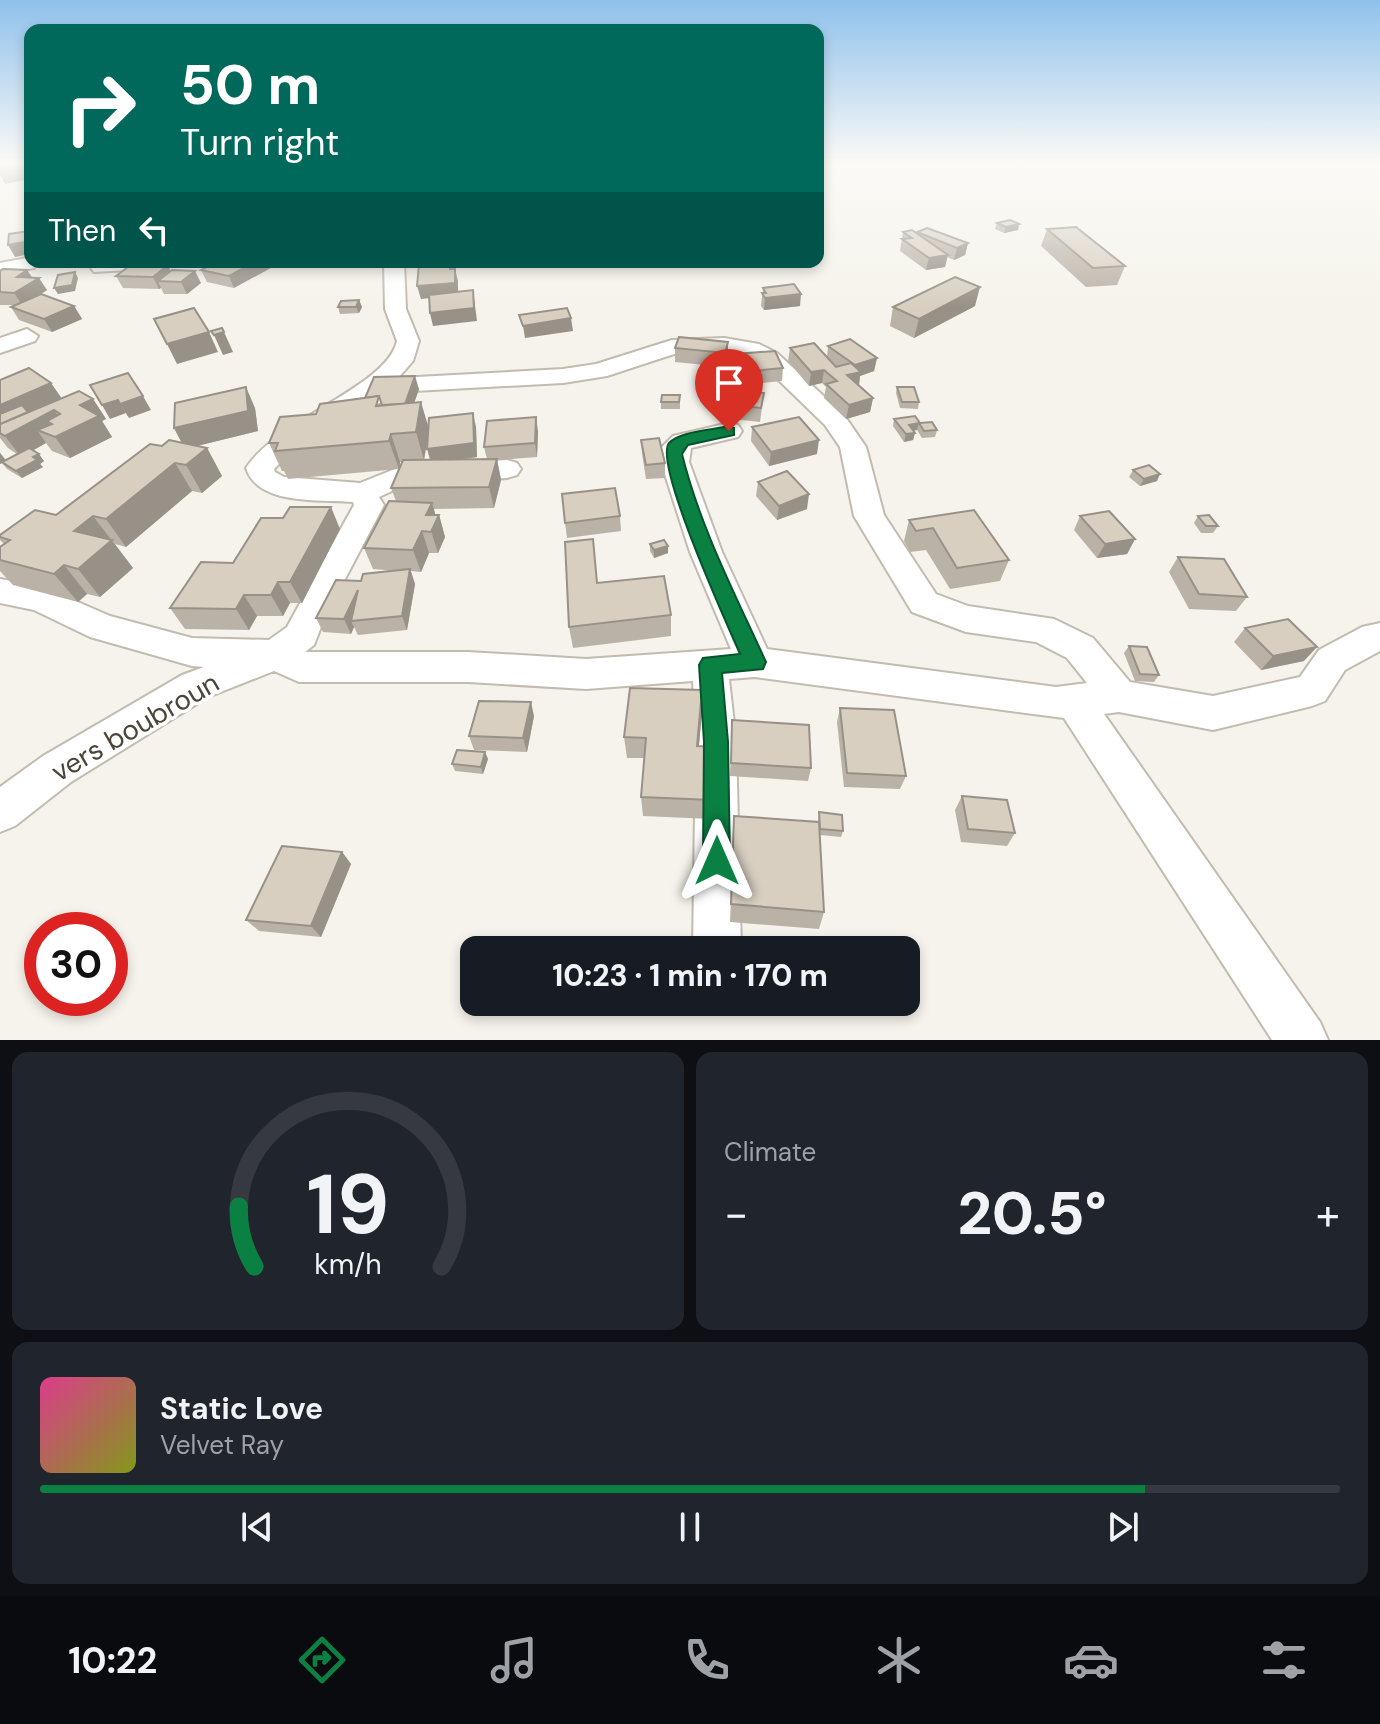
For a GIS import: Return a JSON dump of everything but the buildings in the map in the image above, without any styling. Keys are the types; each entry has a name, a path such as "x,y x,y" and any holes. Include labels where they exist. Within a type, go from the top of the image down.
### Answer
{"street":[{"path":"0,269 24,265"},
{"path":"394,268 393,287 399,324 407,334 408,346 402,358 375,386 281,443 260,468 263,477 278,486 363,493 400,476 507,469"},
{"path":"0,346 27,336"},
{"path":"375,386 479,383 575,375 621,365 672,347 724,345 751,349 769,358 835,420 853,447 869,516 924,603 966,619 1042,629 1080,648 1119,696"},
{"path":"729,431 682,442 675,447 675,462 706,552 755,662"},
{"path":"276,655 302,635 307,619 369,505 363,493"},
{"path":"0,591 41,599 102,627 192,652 276,655 299,667 468,667 586,674 755,662 920,687 1056,703 1119,696 1213,713 1312,690 1332,660 1374,637 1380,637"},
{"name":"vers boubroun","path":"0,812 57,769 195,686 276,655"},
{"path":"710,665 716,742 717,936"},
{"path":"1074,702 1302,1040"}],"route":[{"path":"717,861 716,742 710,665 755,662 706,552 681,485 674,454 675,447 682,442 729,431"}]}
